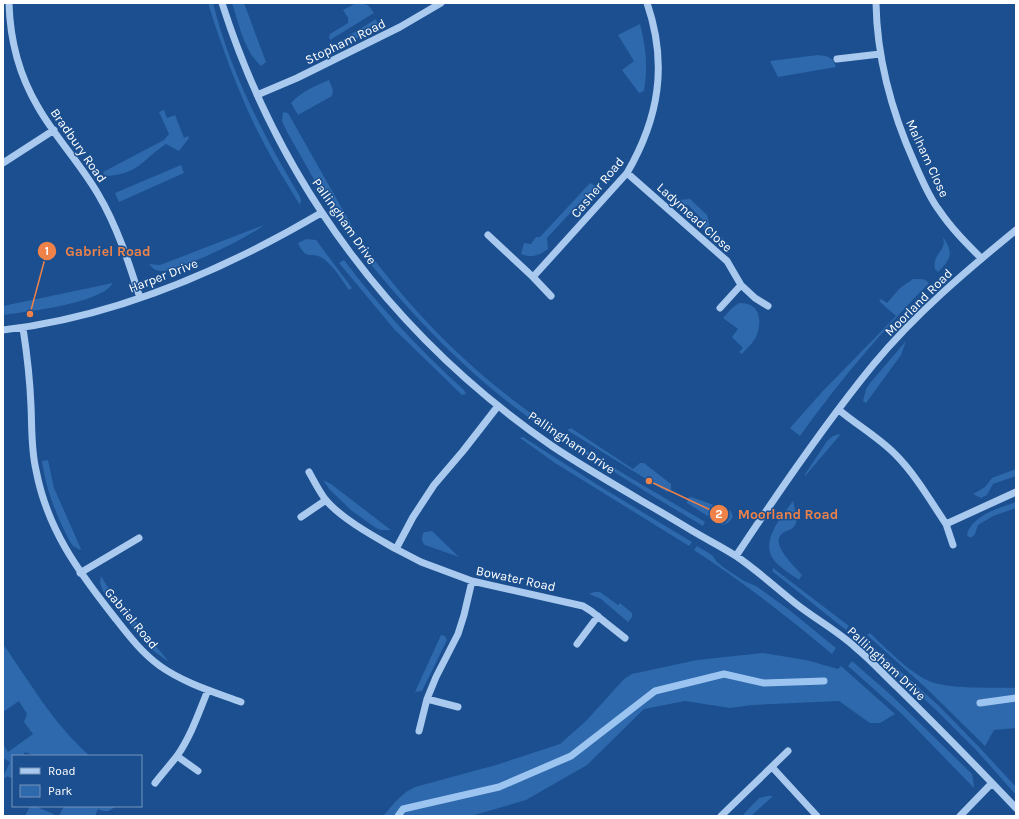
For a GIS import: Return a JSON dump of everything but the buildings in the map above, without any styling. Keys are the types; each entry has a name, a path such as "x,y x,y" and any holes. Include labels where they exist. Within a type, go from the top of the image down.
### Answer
{"street":[{"name":"Bradbury Road","path":"9,3 15,53 21,72 38,107 88,176 99,195 124,252 140,298"},
{"name":"Pallingham Drive","path":"222,3 257,95 289,159 321,213 354,259 427,342 465,378 498,406 553,446 736,556 800,607 855,646 933,722 1016,808"},
{"name":"Casher Road","path":"533,277 627,173 638,154 652,116 659,81 656,32 647,3"},
{"name":"Malham Close","path":"876,3 880,54 885,80 899,127 921,178 938,210 981,258"},
{"name":"Stopham Road","path":"257,95 297,78 400,27 435,4"},
{"path":"838,59 880,54"},
{"path":"3,163 54,130"},
{"name":"Ladymead Close","path":"627,173 727,261 741,285 755,298 768,306"},
{"name":"Harper Drive","path":"3,330 23,328 86,314 140,298 182,283 284,234 321,213"},
{"name":"Moorland Road","path":"736,556 809,450 874,364 908,328 981,258 1016,230"},
{"path":"488,235 551,296"},
{"path":"720,308 741,285"},
{"name":"Gabriel Road","path":"23,328 28,369 33,450 39,486 43,502 52,524 80,573 140,650 162,668 208,690 241,702"},
{"path":"396,549 413,517 434,485 498,406"},
{"path":"839,410 883,443 909,470 946,524 952,545"},
{"name":"Bowater Road","path":"309,472 326,500 349,520 396,549 421,562 472,581 583,606 625,638"},
{"path":"946,524 1016,492"},
{"path":"301,517 326,500"},
{"path":"80,573 139,538"},
{"path":"419,731 427,699 436,677 458,634 472,581"},
{"path":"577,644 598,616"},
{"path":"155,783 177,756 191,730 208,690"},
{"path":"427,699 458,707"},
{"path":"721,816 788,751"},
{"path":"177,756 198,771"},
{"path":"772,767 817,816"},
{"path":"960,816 992,783"}],"green space":[{"path":"208,3 213,3 220,28 238,78 260,126 299,195 301,200 300,205 260,136 241,96"},
{"path":"232,3 244,3 266,62 261,66 250,53 246,45"},
{"path":"356,3 363,3 367,5 374,13 330,40 330,34 348,23 348,18 343,10"},
{"path":"376,19 378,27 334,50 332,46"},
{"path":"640,24 644,41 646,65 644,91 639,93 622,70 634,61 618,35"},
{"path":"818,55 830,58 836,67 778,77 770,61"},
{"path":"329,80 333,90 332,96 298,115 291,103 304,92"},
{"path":"164,110 167,118 175,115 184,138 188,136 189,138 179,151 166,144 132,170 116,175 105,176 103,172 164,140 169,134 159,112"},
{"path":"283,112 288,113 357,235 351,238 321,192 286,130 282,121"},
{"path":"181,165 184,173 119,202 115,193"},
{"path":"590,183 597,187 595,198 584,198 547,238 548,249 535,256 521,254 524,243 531,244 536,237 540,237"},
{"path":"669,191 678,200 690,199 707,215 710,227 731,246 726,249 704,230 702,219 688,205 677,206 665,194"},
{"path":"264,225 230,245 183,266 171,270 158,271 149,264 160,265"},
{"path":"943,237 949,247 950,256 938,272 935,269 935,263 943,246"},
{"path":"306,239 316,240 352,288 349,290 329,263 321,257 308,255 301,249 298,243"},
{"path":"363,246 428,323 471,365 501,390 532,414 574,443 705,522 703,526 557,437 504,399 459,360 417,318 359,250"},
{"path":"344,260 401,328 464,390 466,394 462,395 394,329 339,263"},
{"path":"913,279 924,280 929,283 894,319 830,396 800,436 790,428 822,392 896,316 879,301 881,299 887,303 900,288"},
{"path":"113,283 108,289 91,298 67,305 3,315 3,306"},
{"path":"739,303 752,306 758,314 759,319 756,337 742,354 739,352 743,348 732,337 738,329 723,318"},
{"path":"906,341 901,355 866,403 863,401 866,389 870,383"},
{"path":"571,428 633,469 640,463 644,463 671,484 671,489 667,492 567,430"},
{"path":"840,435 804,476 827,441 833,436"},
{"path":"523,437 601,487 692,542 689,546 555,463 520,438"},
{"path":"48,460 54,488 81,549 80,550 73,546 69,540 52,502 42,461"},
{"path":"1016,469 1016,476 993,484 987,495 981,498 973,494 985,487 992,478"},
{"path":"323,480 331,484 391,530 381,530 376,528 352,511 330,490"},
{"path":"691,497 731,511 733,517 728,523 722,525 687,503 688,498"},
{"path":"793,501 796,522 794,527 780,536 779,541 782,551 786,557 802,575 799,580 776,563 770,553 769,545 774,529"},
{"path":"1016,502 1016,508 993,516 978,525 975,534 972,537 967,535 974,522 980,517"},
{"path":"432,531 459,557 425,545 422,540 424,532"},
{"path":"697,546 712,555 723,567 744,581 756,586 788,609 836,648 832,654 765,600 694,550"},
{"path":"773,568 849,626 846,630 772,571"},
{"path":"101,576 107,586 169,662 151,649 103,591 100,583"},
{"path":"600,592 618,605 620,603 632,613 632,617 628,622 601,599 589,594"},
{"path":"870,633 897,659 912,671 927,680 957,687 1016,688 1016,728 994,730 985,746 925,687 867,635"},
{"path":"441,635 445,636 447,640 422,691 415,692"},
{"path":"868,642 938,705 980,748 1016,787 1016,795 977,751 936,710 865,645"},
{"path":"3,644 54,717 65,731 89,755 32,755 25,752 24,755 12,755 12,778 7,776 6,778 3,777 10,762 3,758 3,744 8,752 33,734 24,722 27,714 19,701 3,712"},
{"path":"763,653 806,660 838,669 841,666 895,714 880,723 870,723 839,701 752,705 730,708 685,701 644,709 587,765 526,800 471,816 383,816 401,796 415,787 496,765 560,744 586,721 624,679 632,674 697,660"},
{"path":"852,661 892,696 972,774 974,788 903,715 848,666"},
{"path":"773,796 751,816 742,816 759,798"},
{"path":"30,807 37,807 58,816 25,816"},
{"path":"64,807 114,807 107,811 98,809 95,816 59,816"}],"waterway":[{"path":"398,816 403,809 499,787 571,756 655,691 724,674 764,683 824,681"},
{"path":"980,703 1016,698"}],"place":[{"name":"Gabriel Road","path":"30,314"},
{"name":"Moorland Road","path":"649,481"}]}
